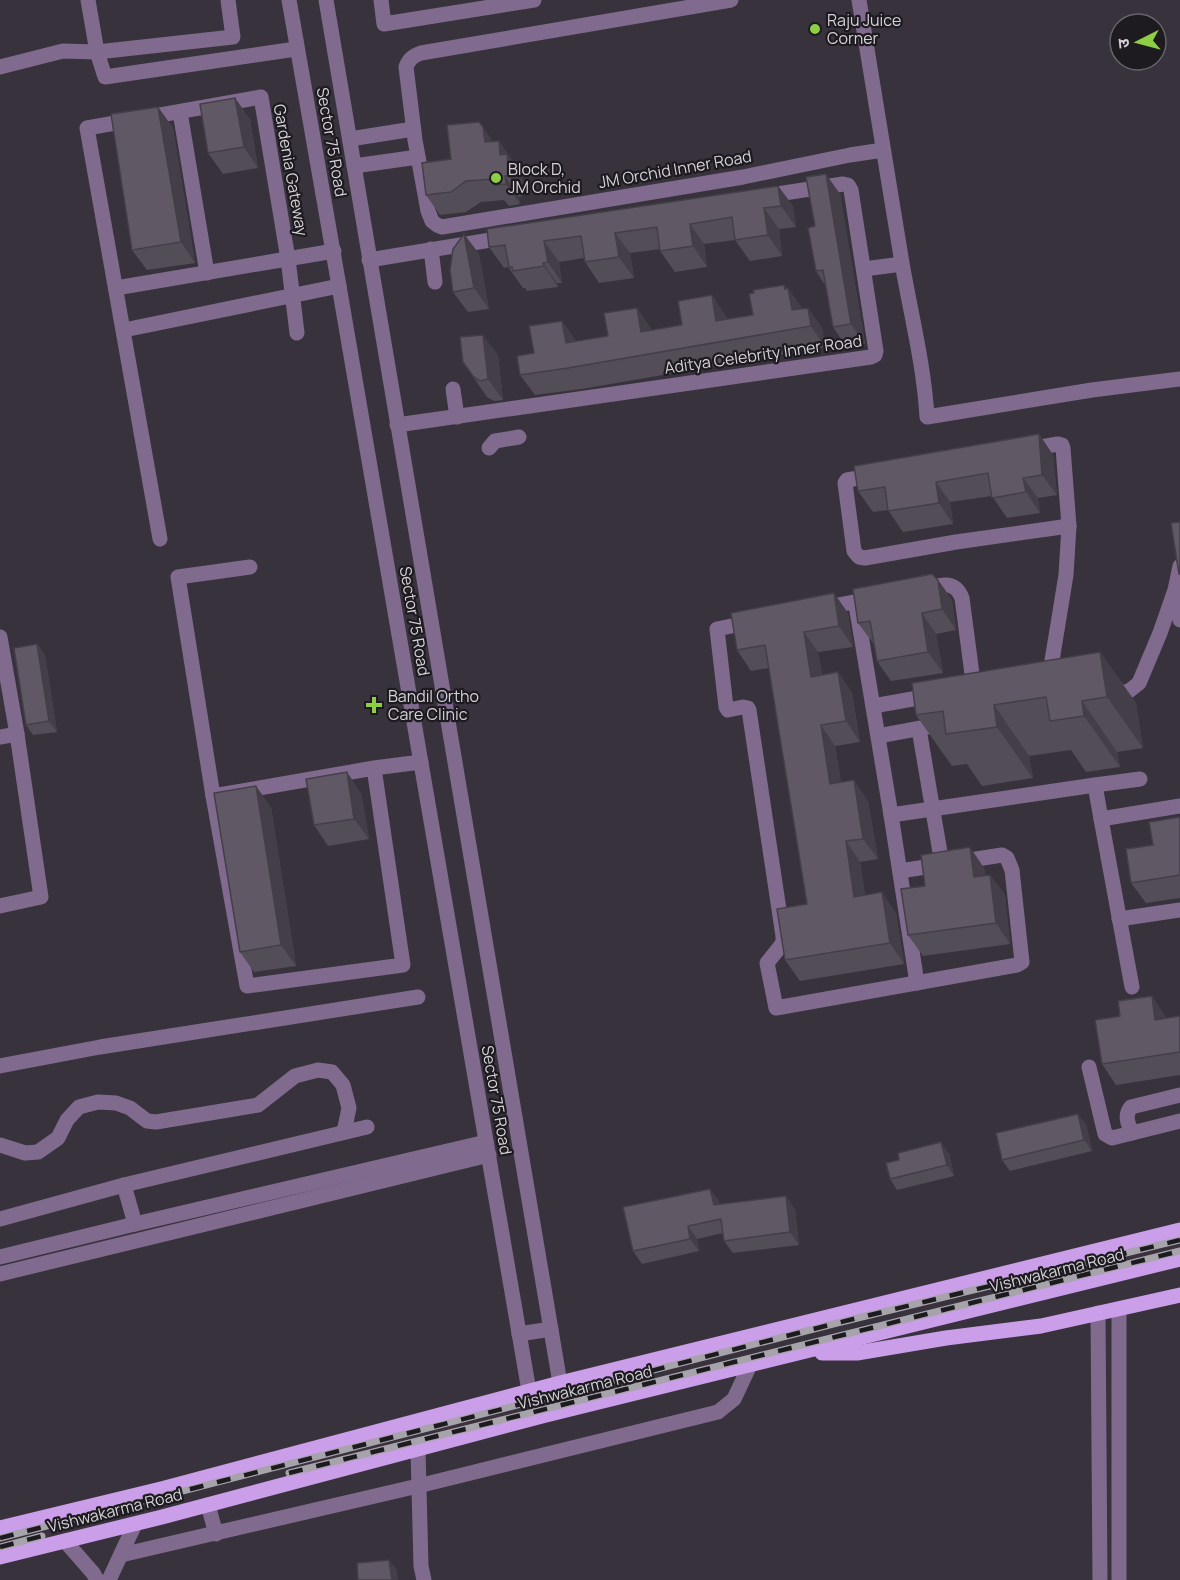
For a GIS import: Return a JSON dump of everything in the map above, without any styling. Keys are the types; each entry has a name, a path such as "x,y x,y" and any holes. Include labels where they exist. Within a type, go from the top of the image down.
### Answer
{"main road":[{"name":"Vishwakarma Road","path":"0,1528 172,1486 560,1383 1180,1230"},
{"path":"1146,1239 1150,1266"},
{"path":"1122,1245 1127,1272"},
{"name":"Vishwakarma Road","path":"0,1557 135,1524 546,1415 1180,1259"},
{"path":"793,1354 857,1353 946,1338 1041,1326 1180,1295"}],"street":[{"path":"88,0 97,52 105,77 297,49"},
{"path":"0,67 63,51 97,52 233,37 228,0"},
{"name":"Sector 75 Road","path":"289,0 529,1391"},
{"name":"Sector 75 Road","path":"326,0 560,1383"},
{"path":"381,0 384,24 534,0"},
{"name":"JM Orchid Inner Road","path":"731,0 414,56 406,67 413,129 429,216 436,225 442,227 743,177 883,150"},
{"path":"860,0 902,264 925,388 927,417 1092,390 1180,379"},
{"name":"Gardenia Gateway","path":"160,539 87,128 261,97 288,259 297,333"},
{"path":"180,112 207,273"},
{"path":"350,139 413,129"},
{"path":"354,166 418,157"},
{"name":"Aditya Celebrity Inner Road","path":"397,425 875,355 864,269 848,185 748,199"},
{"path":"369,260 525,234"},
{"path":"430,249 435,282"},
{"name":"Gardenia Gateway","path":"116,288 334,251"},
{"path":"864,269 902,264"},
{"path":"124,330 339,286"},
{"path":"453,389 457,417"},
{"path":"489,448 495,441 519,437"},
{"path":"1013,451 1062,445 1069,526 1066,574 1046,697"},
{"path":"891,472 846,481 854,551 859,557 865,558 1069,526"},
{"path":"1099,697 1129,691 1139,683 1160,633 1175,590 1180,566"},
{"path":"250,567 178,578 213,796 247,986 403,965 374,768"},
{"path":"873,706 967,690 970,687 972,681 962,598 959,592 947,584 912,591"},
{"path":"1175,590 1180,620"},
{"path":"809,611 890,595"},
{"path":"855,602 917,983"},
{"path":"763,620 717,629 726,709 743,707 748,708 749,711 783,936 783,943 767,963 776,1008 1017,965 1022,962 1012,870 1007,858 1002,855 900,871"},
{"path":"0,637 18,734 41,897 0,906"},
{"path":"878,736 956,722"},
{"path":"919,729 942,864"},
{"path":"0,737 18,734"},
{"path":"213,796 421,762"},
{"path":"891,815 1140,779"},
{"path":"1095,785 1132,987"},
{"path":"1101,819 1180,806"},
{"path":"1119,919 1180,910"},
{"path":"0,1066 100,1047 418,997"},
{"path":"1089,1067 1105,1134 1112,1138 1180,1121"},
{"path":"0,1145 25,1153 38,1152 58,1137 67,1120 79,1107 98,1102 116,1103 130,1108 147,1121 156,1122 258,1105 295,1076 318,1070 332,1072 342,1085 349,1108 344,1132"},
{"path":"1132,1133 1127,1117 1127,1111 1131,1107 1180,1095"},
{"path":"0,1219 124,1185 367,1127"},
{"path":"0,1257 135,1224 487,1148"},
{"path":"0,1274 487,1148"},
{"path":"124,1185 135,1224"},
{"path":"1119,1309 1119,1580"},
{"path":"1098,1313 1100,1580"},
{"path":"519,1334 550,1329"},
{"path":"121,1555 418,1486 718,1412 734,1399 750,1365"},
{"path":"418,1450 420,1566 424,1580"},
{"path":"208,1505 216,1534"},
{"path":"109,1580 135,1524"},
{"path":"65,1541 97,1580"}],"building":[{"path":"235,98 244,147 208,153 200,104"},
{"path":"158,107 181,242 132,250 111,114"},
{"path":"479,122 483,127 485,142 499,141 500,155 507,154 509,176 505,176 506,184 494,185 494,179 466,181 451,192 426,195 422,163 451,159 447,125"},
{"path":"826,174 851,324 833,327 823,270 816,271 808,228 815,226 806,177"},
{"path":"778,186 781,206 764,208 768,235 735,240 732,217 690,224 693,246 660,251 657,227 615,233 619,257 585,262 581,236 544,241 548,262 543,263 544,266 513,271 512,267 509,267 505,245 489,247 487,229"},
{"path":"464,234 474,288 453,292 450,270 453,249"},
{"path":"784,285 785,289 788,288 792,310 808,308 811,326 520,375 517,356 534,353 529,326 562,321 566,343 608,336 604,313 637,308 641,332 682,325 678,301 712,295 716,321 753,315 749,294 754,293 753,290"},
{"path":"483,335 488,379 480,381 473,376 463,362 460,337"},
{"path":"1039,434 1042,475 1023,478 1026,492 992,498 988,473 936,482 939,503 888,511 885,487 858,491 854,466"},
{"path":"1180,522 1180,574 1179,574 1171,523"},
{"path":"932,574 938,580 942,609 922,613 928,652 877,661 870,621 858,623 853,589"},
{"path":"834,593 839,626 804,632 811,677 838,672 846,721 821,725 830,784 854,780 863,839 846,841 854,897 882,892 890,943 785,960 777,909 807,904 765,645 737,650 731,613"},
{"path":"37,644 49,721 26,725 14,648"},
{"path":"1100,652 1107,697 1082,701 1084,716 1050,721 1046,697 994,705 997,727 946,734 943,711 916,715 912,683"},
{"path":"347,772 354,819 314,825 306,779"},
{"path":"256,786 281,945 240,952 214,793"},
{"path":"1180,817 1180,875 1131,883 1126,849 1153,845 1149,822"},
{"path":"970,847 974,877 990,875 996,923 908,935 901,889 925,886 921,855"},
{"path":"1152,996 1155,1020 1180,1016 1180,1052 1102,1064 1095,1020 1120,1016 1118,1001"},
{"path":"1078,1114 1084,1140 1002,1160 996,1133"},
{"path":"941,1142 947,1165 890,1179 886,1163 899,1160 898,1153"},
{"path":"710,1189 714,1205 786,1196 790,1232 724,1241 721,1219 688,1226 690,1239 633,1251 623,1207"},
{"path":"389,1560 392,1580 358,1580 357,1563"}],"railway":[{"path":"0,1538 837,1323 1180,1240"},
{"path":"289,1473 1180,1251"},
{"path":"0,1547 42,1536"}],"place":[{"name":"Raju Juice Corner","path":"815,29"},
{"name":"Block D, JM Orchid","path":"496,178"},
{"name":"Bandil Ortho Care Clinic","path":"374,705"}]}
